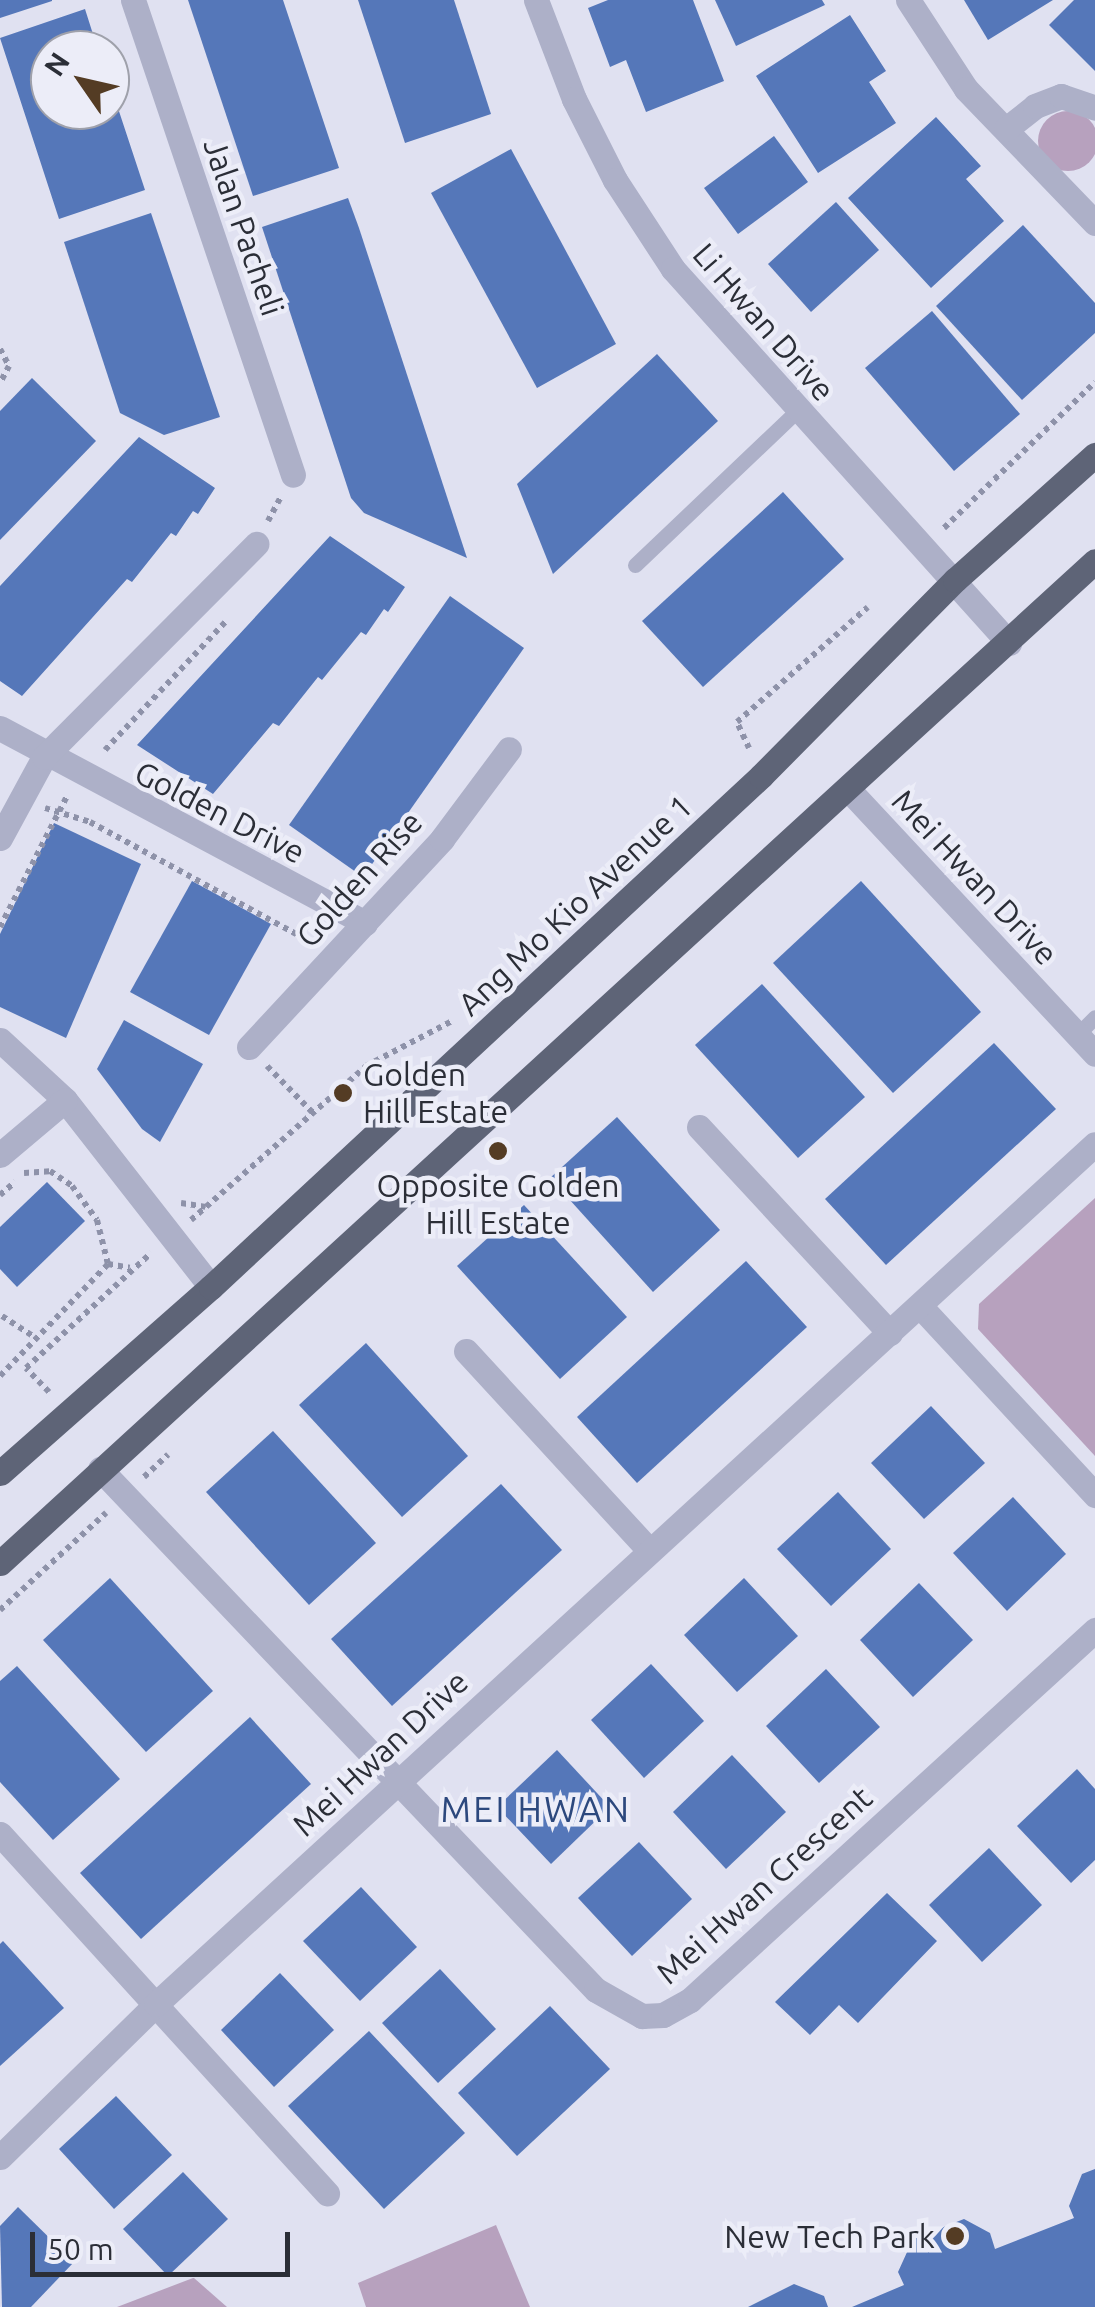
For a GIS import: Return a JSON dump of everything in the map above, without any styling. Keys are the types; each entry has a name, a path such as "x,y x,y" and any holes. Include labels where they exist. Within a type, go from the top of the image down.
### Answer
{"main road":[{"name":"Ang Mo Kio Avenue 1","path":"0,1473 212,1287 761,776 955,580 1095,454"},
{"path":"0,1562 1095,561"}],"street":[{"name":"Jalan Pacheli","path":"133,0 294,475"},
{"name":"Li Hwan Drive","path":"536,0 574,100 631,208 706,309 1009,643"},
{"path":"908,0 966,89 1090,204"},
{"path":"1006,129 1034,106 1062,96 1095,108"},
{"path":"0,838 44,758 256,544"},
{"name":"Golden Drive","path":"0,728 44,758 365,923"},
{"name":"Golden Rise","path":"256,1054 442,838 509,748"},
{"name":"Mei Hwan Drive","path":"848,789 1086,1026 1095,1054"},
{"path":"0,1040 65,1100 212,1287"},
{"path":"0,1155 65,1100"},
{"path":"699,1127 890,1332"},
{"name":"Mei Hwan Drive","path":"0,2157 156,2004 1095,1144"},
{"path":"920,1306 1095,1495"},
{"path":"466,1351 649,1550"},
{"name":"Mei Hwan Crescent","path":"100,1469 605,1999 642,2016 663,2016 690,2000 1095,1630"},
{"path":"0,1834 327,2193"}],"lane":[{"path":"635,564 798,410"}],"path":[{"path":"0,349 9,366 0,383"},
{"path":"944,528 1095,382"},
{"path":"256,544 294,475"},
{"path":"0,926 56,814 80,776 238,607"},
{"path":"761,776 737,722 868,607"},
{"path":"21,797 56,814 90,822 304,934 312,946"},
{"path":"170,1238 366,1066 464,1017"},
{"path":"256,1054 313,1113"},
{"path":"0,1195 24,1173 50,1172 72,1186 97,1220 108,1264"},
{"path":"0,1376 108,1264"},
{"path":"26,1368 131,1268 108,1264"},
{"path":"1,1316 36,1338"},
{"path":"0,1610 126,1495"}],"shaded area":[{"path":"1068,111 1089,120 1098,141 1089,162 1068,171 1047,162 1038,141 1047,120"},
{"path":"1095,1198 1095,1456 978,1329 979,1304"},
{"path":"496,2225 530,2307 366,2307 358,2283"},
{"path":"193,2278 227,2307 117,2307"}],"building":[{"path":"0,0 52,0 52,1 0,18"},
{"path":"188,0 283,0 339,168 253,196"},
{"path":"358,0 454,0 491,114 405,143"},
{"path":"608,0 693,0 724,81 646,112 626,60 610,67 588,8"},
{"path":"715,0 822,0 825,5 736,46"},
{"path":"964,0 1053,0 988,40"},
{"path":"1074,0 1095,0 1095,71 1049,25"},
{"path":"85,9 92,30 30,30 30,130 125,130 145,190 59,219 0,38"},
{"path":"850,15 886,71 869,82 896,123 818,173 756,76"},
{"path":"936,117 981,166 966,179 1004,221 931,288 848,198"},
{"path":"774,136 808,182 738,234 704,188"},
{"path":"511,149 616,344 537,388 431,193"},
{"path":"348,198 467,558 364,513 351,498 262,227"},
{"path":"836,202 879,250 811,312 768,264"},
{"path":"151,213 220,417 164,435 120,413 64,242"},
{"path":"1023,225 1095,303 1095,333 1022,400 936,306"},
{"path":"932,311 1020,414 954,471 865,368"},
{"path":"657,354 718,421 553,574 517,484"},
{"path":"32,378 96,441 0,540 0,411"},
{"path":"139,437 215,488 198,514 193,511 176,536 171,533 132,582 127,579 22,696 0,681 0,586"},
{"path":"783,492 844,559 703,687 642,621"},
{"path":"330,536 405,587 388,612 384,609 366,635 361,632 279,726 273,723 213,794 137,745"},
{"path":"450,596 524,648 363,877 289,825"},
{"path":"54,823 141,864 66,1038 0,1007 0,934"},
{"path":"192,881 271,924 209,1035 130,992"},
{"path":"861,881 981,1012 893,1093 773,963"},
{"path":"762,984 865,1097 798,1158 695,1045"},
{"path":"124,1020 203,1064 160,1142 142,1129 97,1069"},
{"path":"994,1043 1056,1109 886,1265 825,1199"},
{"path":"617,1117 720,1230 653,1292 550,1178"},
{"path":"47,1182 85,1221 17,1287 0,1269 0,1227"},
{"path":"524,1205 627,1317 560,1379 457,1266"},
{"path":"746,1261 807,1327 637,1483 577,1417"},
{"path":"366,1343 468,1456 402,1517 299,1405"},
{"path":"931,1406 985,1463 924,1519 871,1463"},
{"path":"273,1431 376,1543 309,1605 206,1492"},
{"path":"501,1484 562,1550 392,1706 331,1639"},
{"path":"838,1492 891,1549 831,1606 777,1549"},
{"path":"1013,1497 1066,1554 1007,1611 953,1553"},
{"path":"110,1578 213,1691 146,1752 43,1640"},
{"path":"744,1578 798,1636 737,1692 684,1635"},
{"path":"919,1583 973,1640 913,1697 860,1640"},
{"path":"651,1664 704,1721 644,1778 591,1720"},
{"path":"17,1666 120,1779 53,1840 0,1782 0,1681"},
{"path":"826,1669 880,1727 819,1783 766,1726"},
{"path":"250,1717 311,1784 141,1939 80,1873"},
{"path":"557,1750 610,1807 551,1864 497,1807"},
{"path":"732,1755 786,1812 726,1869 673,1812"},
{"path":"1077,1769 1095,1789 1095,1860 1071,1883 1017,1826"},
{"path":"639,1842 692,1899 632,1956 578,1898"},
{"path":"989,1848 1042,1905 982,1962 929,1905"},
{"path":"361,1887 417,1947 360,2001 303,1941"},
{"path":"887,1893 937,1941 858,2023 839,2005 810,2035 775,2002"},
{"path":"3,1941 64,2008 0,2066 0,1944"},
{"path":"440,1969 496,2029 438,2083 382,2023"},
{"path":"280,1973 334,2030 274,2087 221,2030"},
{"path":"550,2006 610,2069 517,2156 458,2093"},
{"path":"369,2031 465,2133 384,2209 288,2106"},
{"path":"116,2096 172,2155 114,2209 59,2149"},
{"name":"New Tech Park","path":"1095,2169 1095,2307 852,2307 904,2285 898,2272 913,2239 964,2219 990,2233 995,2249 1074,2218 1069,2206 1082,2174"},
{"path":"183,2172 228,2219 168,2276 123,2229"},
{"path":"18,2207 74,2262 31,2307 2,2307 0,2226"},
{"name":"New Tech Park","path":"794,2284 824,2296 828,2307 748,2307"}],"place":[{"name":"Golden Hill Estate","path":"343,1093"},
{"name":"Opposite Golden Hill Estate","path":"498,1151"},
{"name":"New Tech Park","path":"955,2236"}],"district":[{"name":"MEI HWAN","path":"536,1809"}]}
